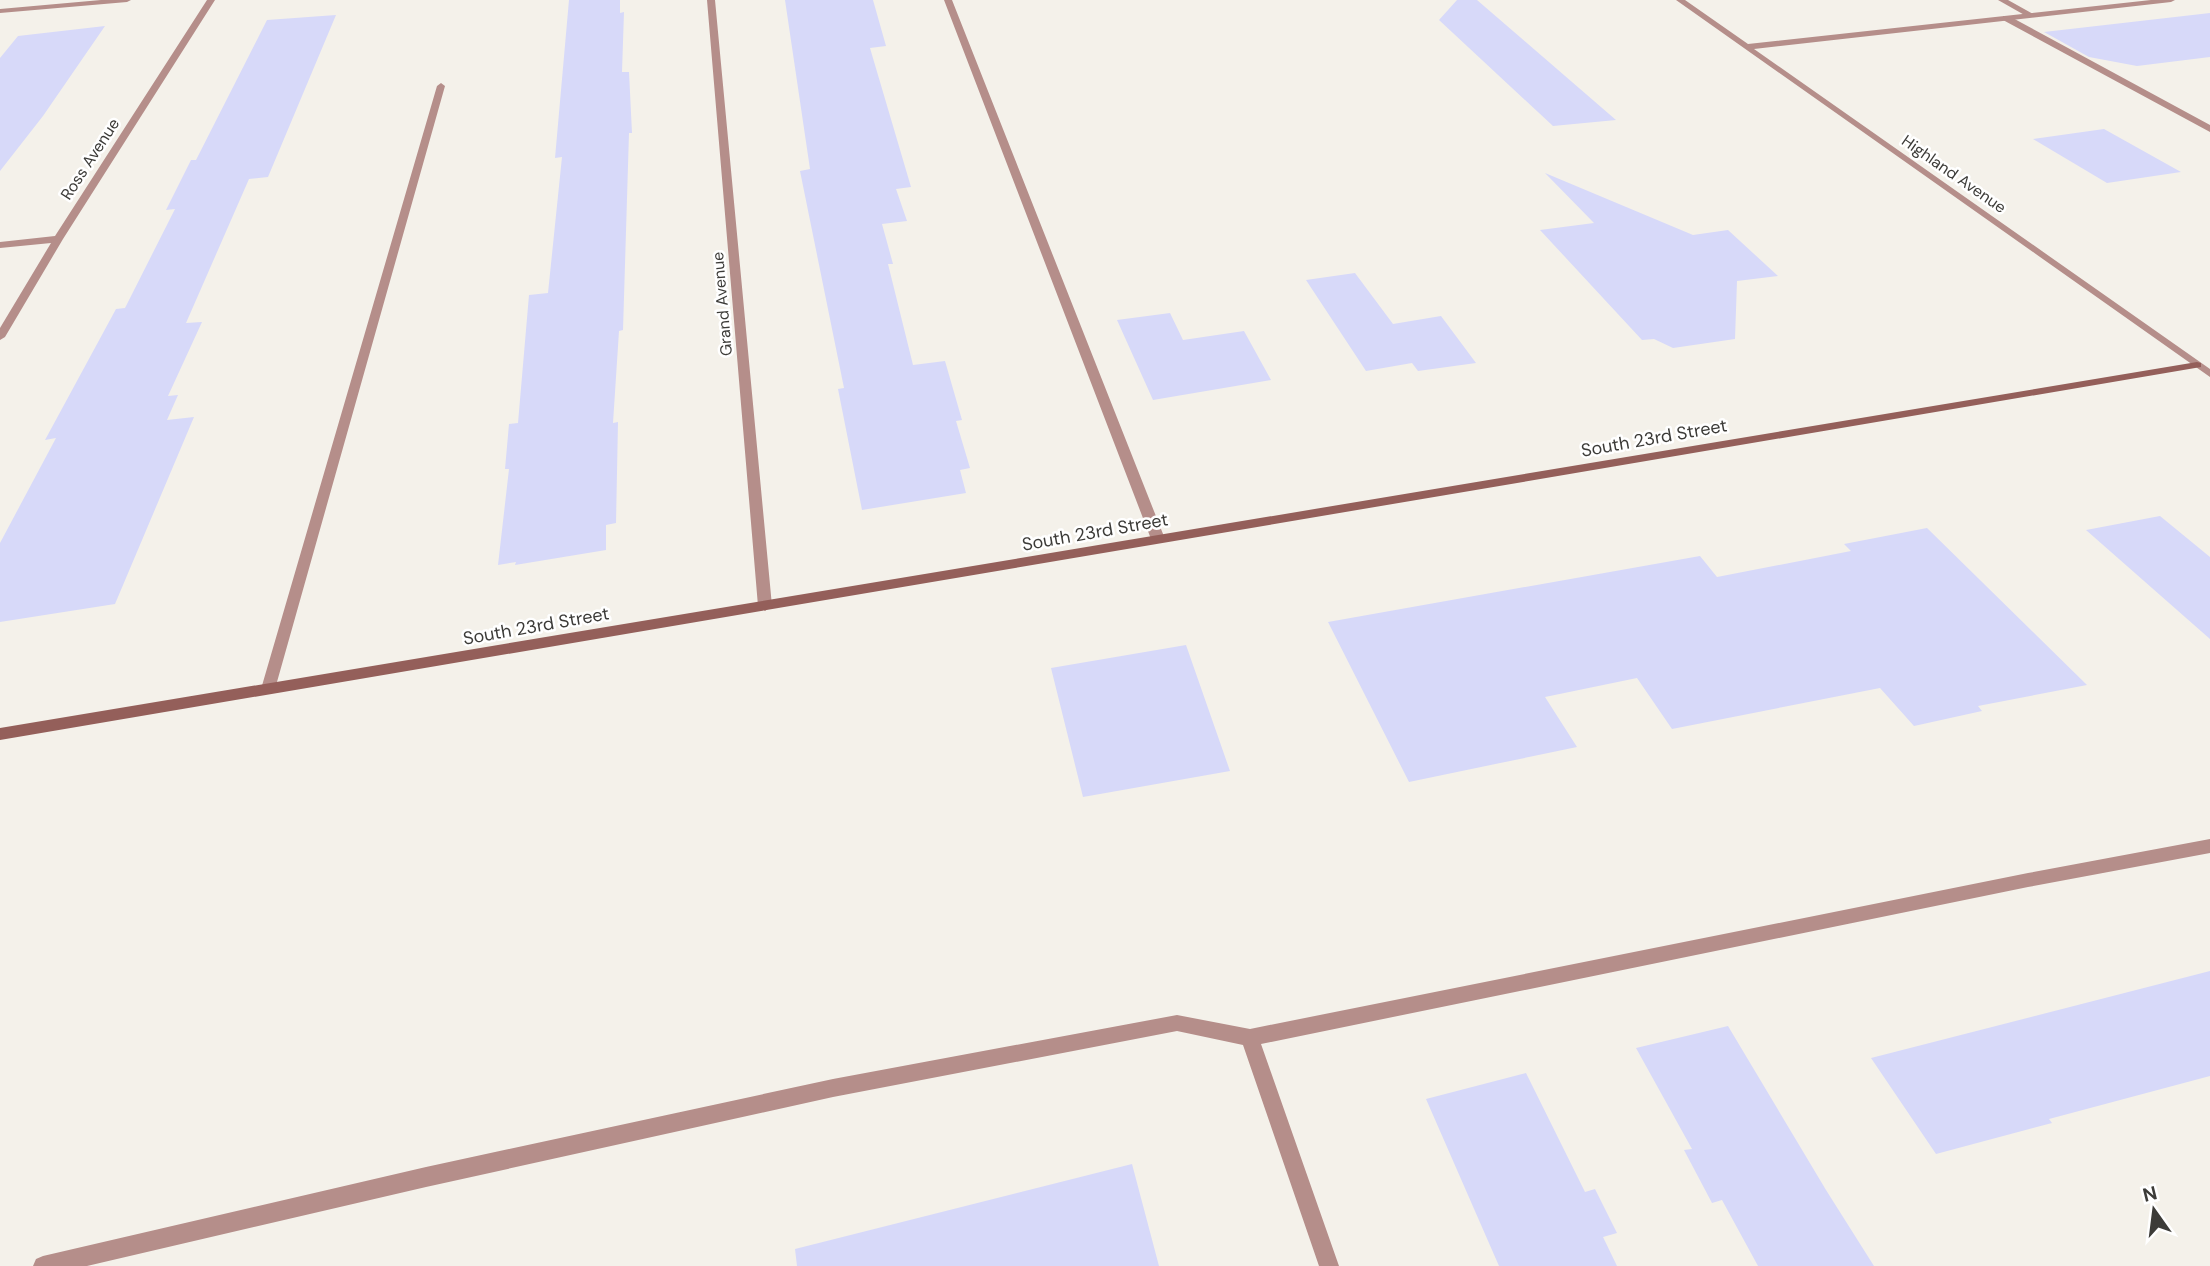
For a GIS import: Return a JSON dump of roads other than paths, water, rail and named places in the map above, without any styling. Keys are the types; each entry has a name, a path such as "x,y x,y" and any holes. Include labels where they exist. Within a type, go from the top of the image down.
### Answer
{"street":[{"path":"0,11 127,0"},
{"name":"Ross Avenue","path":"0,337 58,239 211,0"},
{"name":"Grand Avenue","path":"711,0 765,606"},
{"path":"948,0 1158,539"},
{"name":"Highland Avenue","path":"1680,0 2210,374"},
{"path":"2002,0 2031,15"},
{"path":"1746,47 2171,0"},
{"path":"2006,18 2210,128"},
{"path":"268,689 441,86"},
{"path":"0,246 58,239"},
{"name":"South 23rd Street","path":"0,734 2197,365"},
{"path":"43,1266 412,1180 833,1088 1177,1023 1250,1038 2028,880 2210,846"},
{"path":"1250,1038 1329,1266"}]}
